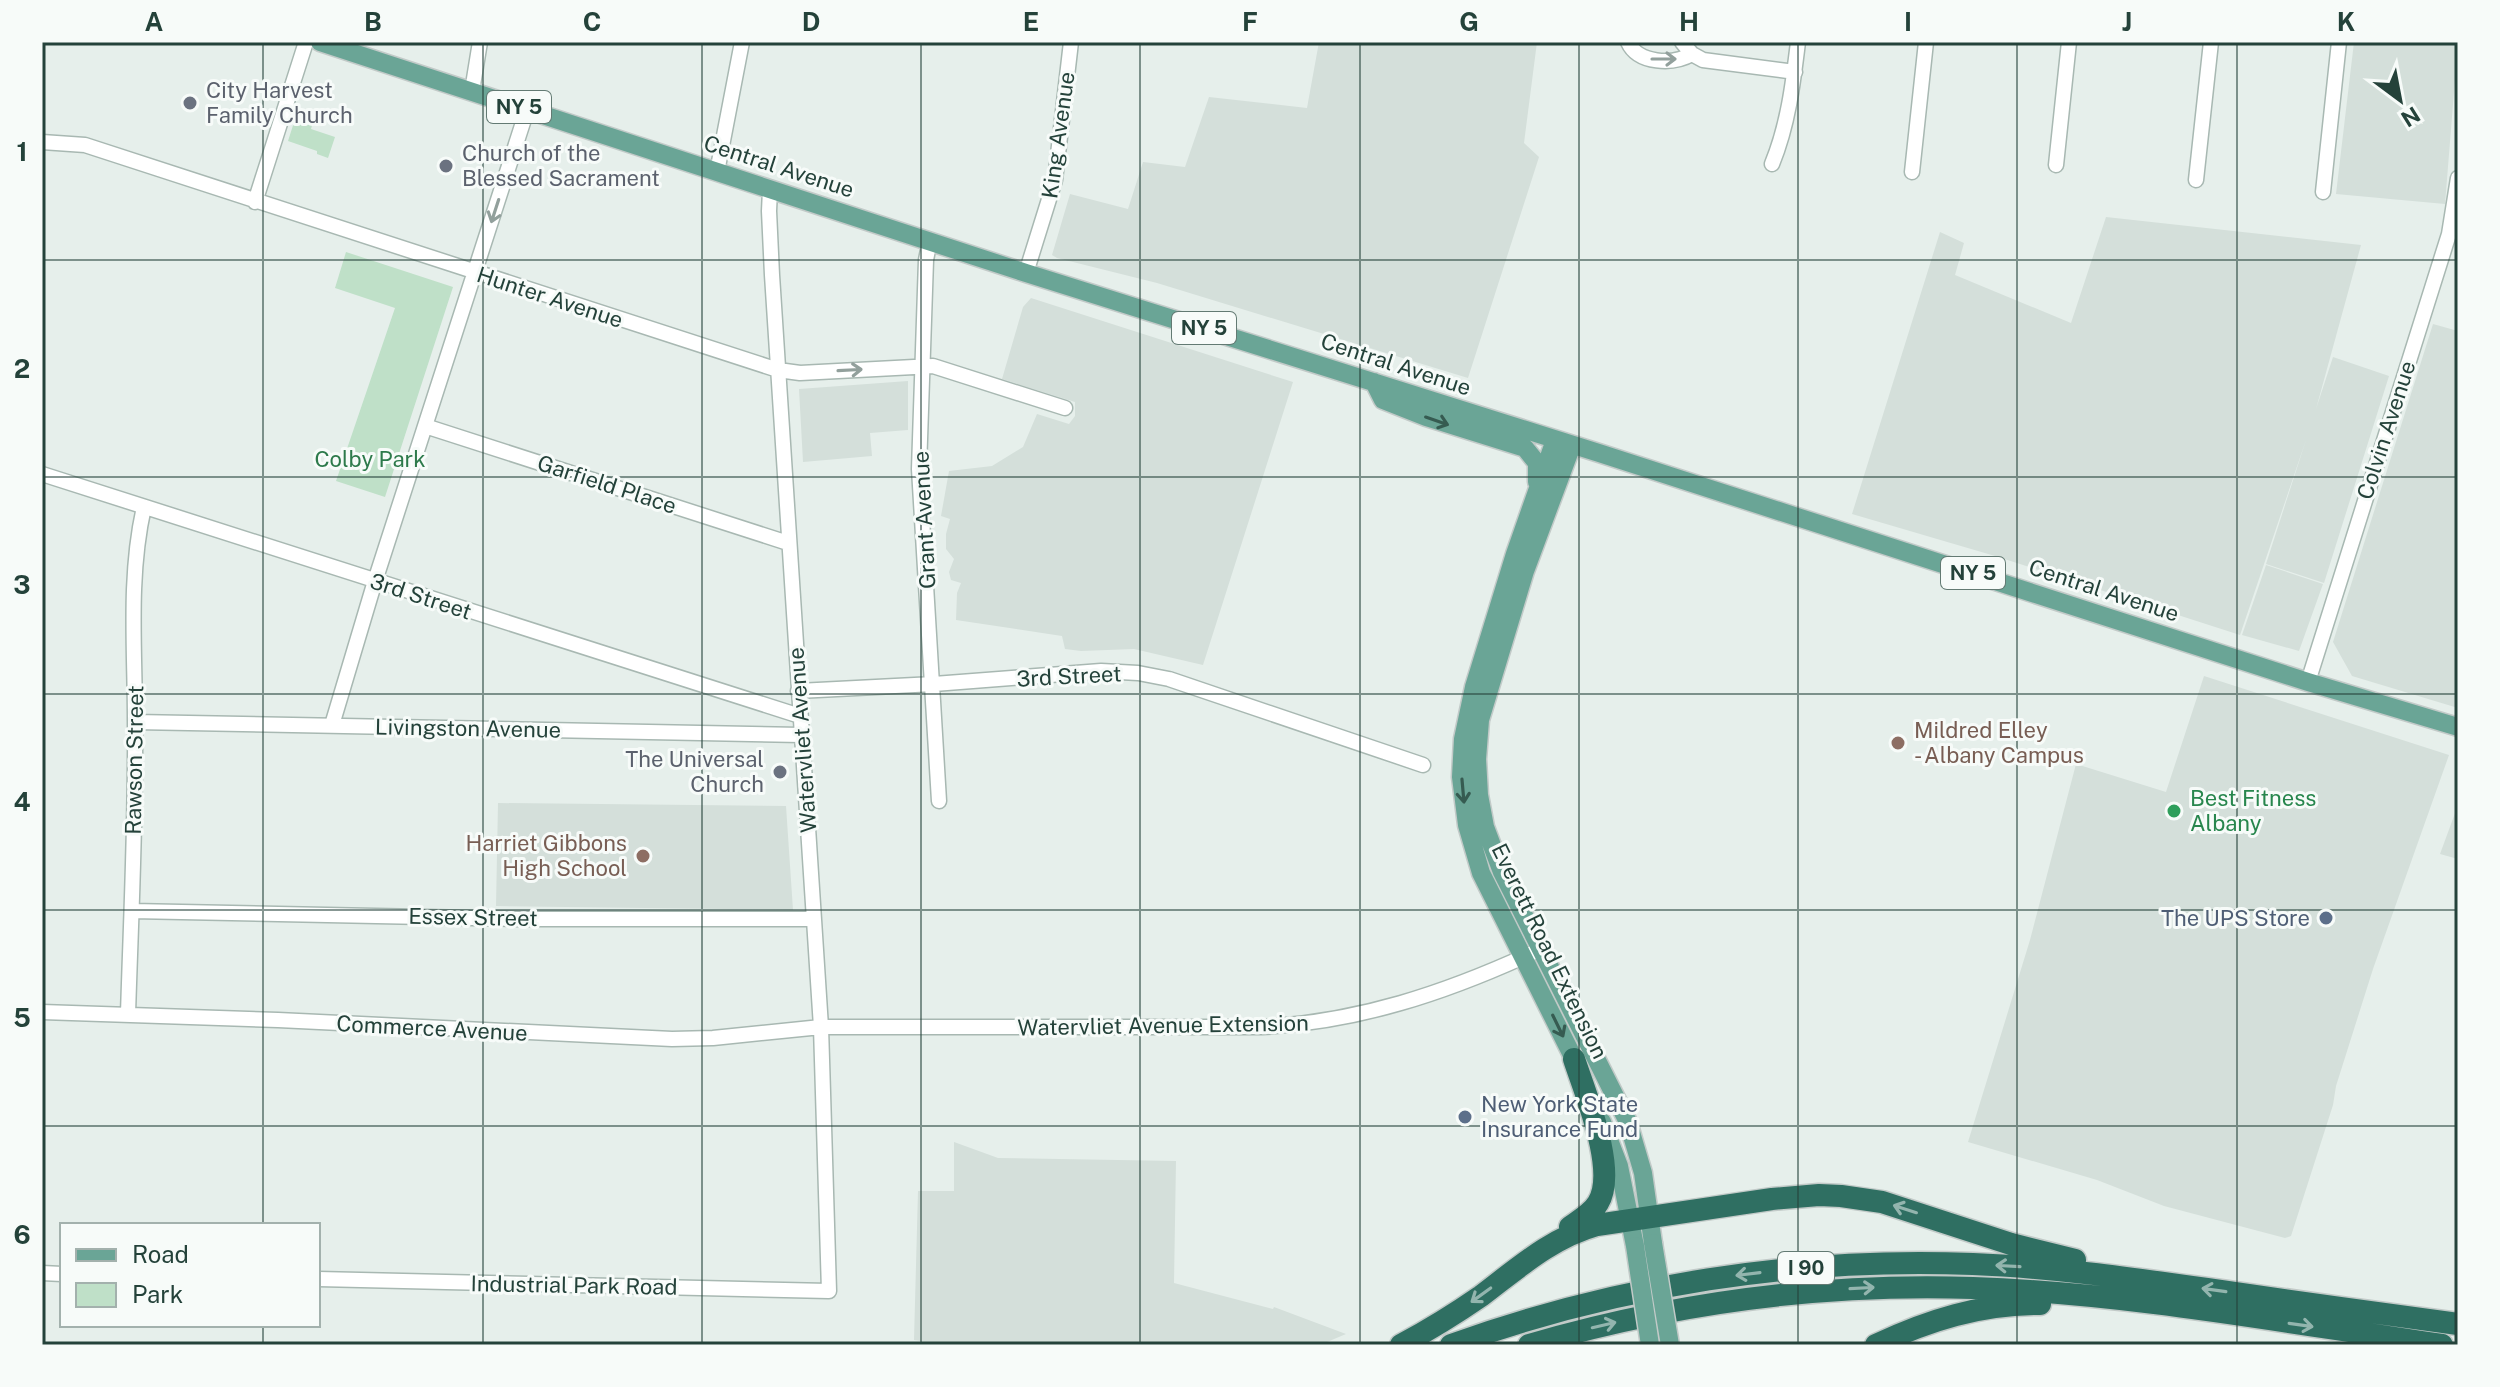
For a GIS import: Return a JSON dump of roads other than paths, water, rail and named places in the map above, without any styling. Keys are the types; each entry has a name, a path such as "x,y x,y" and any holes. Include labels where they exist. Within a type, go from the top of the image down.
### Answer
{"highway":[{"path":"1401,1345 1460,1310 1592,1211 1599,1202 1604,1188 1602,1152 1574,1059"},
{"path":"1527,1260 1571,1233 1597,1225 1819,1195 1862,1198 1902,1208 2011,1244 2169,1284"},
{"name":"I 90","path":"1451,1345 1554,1312 1642,1291 1732,1276 1888,1263 1974,1264 2071,1271 2458,1324"},
{"name":"I 90","path":"1529,1345 1692,1307 1782,1294 1948,1287 2033,1291 2118,1300 2442,1345"},
{"path":"1876,1345 1944,1317 2003,1306 2047,1304 2246,1317"}],"main road":[{"name":"Central Avenue","path":"320,42 1026,273 1647,468 2308,682 2458,727"},
{"path":"1374,382 1383,400 1525,448 1537,463 1534,500"},
{"name":"Everett Road Extension","path":"1564,442 1534,500 1474,687 1463,739 1461,768 1465,812 1476,859 1491,894 1532,953 1628,1122 1643,1173 1640,1218"},
{"name":"Everett Road Extension","path":"1564,442 1480,720 1477,778 1490,843 1640,1218 1650,1345"},
{"path":"1516,600 1528,586 1564,479 1570,470 1594,459 1647,468"},
{"name":"Everett Road Extension","path":"1644,1244 1670,1345"}],"street":[{"path":"255,202 306,42"},
{"path":"472,91 480,42"},
{"path":"717,172 742,42"},
{"name":"King Avenue","path":"1026,273 1055,185 1071,42"},
{"path":"1628,42 1634,52 1651,59 1681,59 1687,48 1703,60 1795,72"},
{"path":"1772,164 1785,132 1798,42"},
{"path":"1912,172 1926,42"},
{"path":"2056,165 2069,42"},
{"path":"2196,180 2211,42"},
{"path":"2323,192 2339,42"},
{"path":"332,725 375,581 527,110"},
{"name":"Hunter Avenue","path":"42,142 85,145 778,370 800,373 936,367 1065,408"},
{"name":"Colvin Avenue","path":"2308,682 2449,234 2458,178"},
{"name":"Watervliet Avenue","path":"770,190 788,543 821,1027 829,1291"},
{"name":"Grant Avenue","path":"930,240 926,260 919,469 939,801"},
{"name":"Garfield Place","path":"425,426 788,543"},
{"name":"3rd Street","path":"42,474 800,716"},
{"name":"Rawson Street","path":"128,1014 135,722 134,591 144,507"},
{"name":"3rd Street","path":"798,691 1101,671 1138,673 1169,679 1423,765"},
{"name":"Livingston Avenue","path":"135,722 801,735"},
{"name":"Essex Street","path":"132,911 518,919 814,919"},
{"name":"Watervliet Avenue Extension","path":"821,1027 1208,1028 1305,1024 1404,1004 1532,953"},
{"name":"Commerce Avenue","path":"42,1012 672,1039 821,1027"},
{"name":"Industrial Park Road","path":"320,1279 829,1291"}],"place":[{"name":"City Harvest Family Church","path":"190,103"},
{"name":"Church of the Blessed Sacrament","path":"446,166"},
{"name":"Mildred Elley - Albany Campus","path":"1898,743"},
{"name":"The Universal Church","path":"780,772"},
{"name":"Best Fitness Albany","path":"2174,811"},
{"name":"Harriet Gibbons High School","path":"643,856"},
{"name":"The UPS Store","path":"2326,918"},
{"name":"New York State Insurance Fund","path":"1465,1117"}],"park label":[{"name":"Colby Park","path":"370,459"}]}
